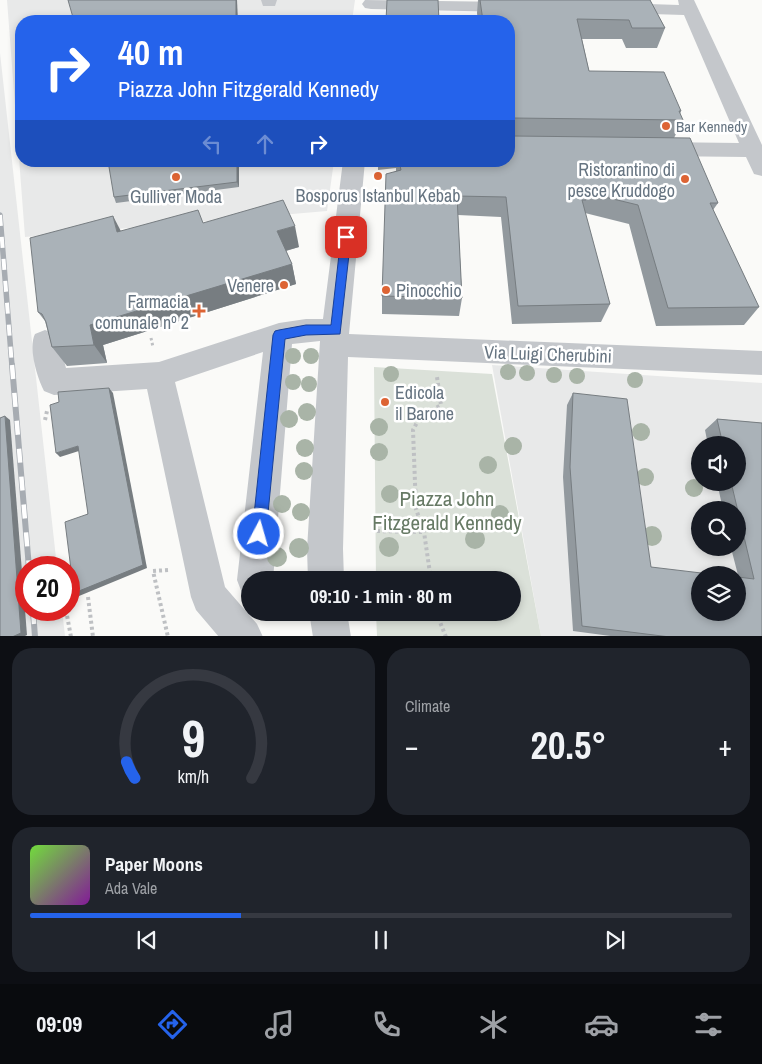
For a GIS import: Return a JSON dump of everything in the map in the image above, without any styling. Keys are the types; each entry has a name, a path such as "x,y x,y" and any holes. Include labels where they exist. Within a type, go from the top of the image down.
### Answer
{"street":[{"path":"603,8 688,5 758,160 638,149"},
{"path":"371,8 535,7"},
{"path":"326,571 325,548 335,338 353,167"},
{"path":"45,342 54,382 160,375 279,335 306,330 335,338"},
{"path":"256,571 279,335"},
{"name":"Via Luigi Cherubini","path":"335,338 762,363"},
{"path":"160,375 209,597 244,636"},
{"path":"249,636 250,621"},
{"path":"330,621 332,636"}],"path":[{"path":"430,571 424,532 416,509 413,430 420,418 441,405 436,370"},
{"path":"377,530 424,532"},
{"path":"153,571 168,636"},
{"path":"88,597 93,636"},
{"path":"68,621 71,636"},
{"path":"440,621 446,636"}],"shaded area":[{"path":"7,0 355,0 353,15 15,15 15,105"},
{"path":"0,53 56,556 15,556 15,621 63,621 65,636 0,636"},
{"path":"20,167 333,167 327,211 25,237"},
{"path":"492,365 762,383 762,636 541,636"}],"green space":[{"name":"Piazza John Fitzgerald Kennedy","path":"374,367 492,374 541,636 377,636 376,621 521,621 521,571 376,571"}],"building":[{"path":"68,0 236,0 236,15 72,15"},
{"path":"387,0 438,0 439,15 386,15"},
{"path":"480,0 650,0 665,28 632,28 629,20 577,19 589,71 664,72 683,120 515,118 515,15 482,15"},
{"path":"515,136 690,138 718,203 710,203 759,307 668,308 638,205 584,192 586,200 582,200 610,304 518,306 506,197 457,196 462,298 382,296 386,174 401,170 400,167 515,167"},
{"name":"Gulliver Moda","path":"109,167 237,167 237,182 114,197"},
{"path":"283,200 295,226 277,231 292,264 90,325 94,345 52,347 46,322 42,314 38,312 30,238 113,216 117,232 198,210 203,223"},
{"path":"109,388 143,565 80,591 80,556 69,556 65,522 88,514 78,446 56,453 50,405 59,402 58,392"},
{"path":"573,393 627,399 651,567 691,572 691,621 746,621 746,578 754,579 746,545 746,501 736,501 733,491 746,491 746,436 721,436 717,419 762,423 762,636 662,636 582,626 570,467"},
{"path":"5,416 15,556 15,621 20,621 21,633 14,636 0,636 0,418"}],"railway":[{"path":"0,215 12,366"},
{"path":"12,365 28,556"},
{"path":"34,621 35,636"}],"place":[{"name":"Bar Kennedy","path":"666,126"},
{"name":"Bosporus Istanbul Kebab","path":"378,176"},
{"name":"Gulliver Moda","path":"176,177"},
{"name":"Ristorantino di pesce Kruddogo","path":"685,179"},
{"name":"Venere","path":"284,285"},
{"name":"Pinocchio","path":"386,290"},
{"name":"Farmacia comunale nº 2","path":"199,311"},
{"name":"Edicola il Barone","path":"385,402"}],"route":[{"path":"259,534 279,335 306,330 336,330 346,237"}]}
